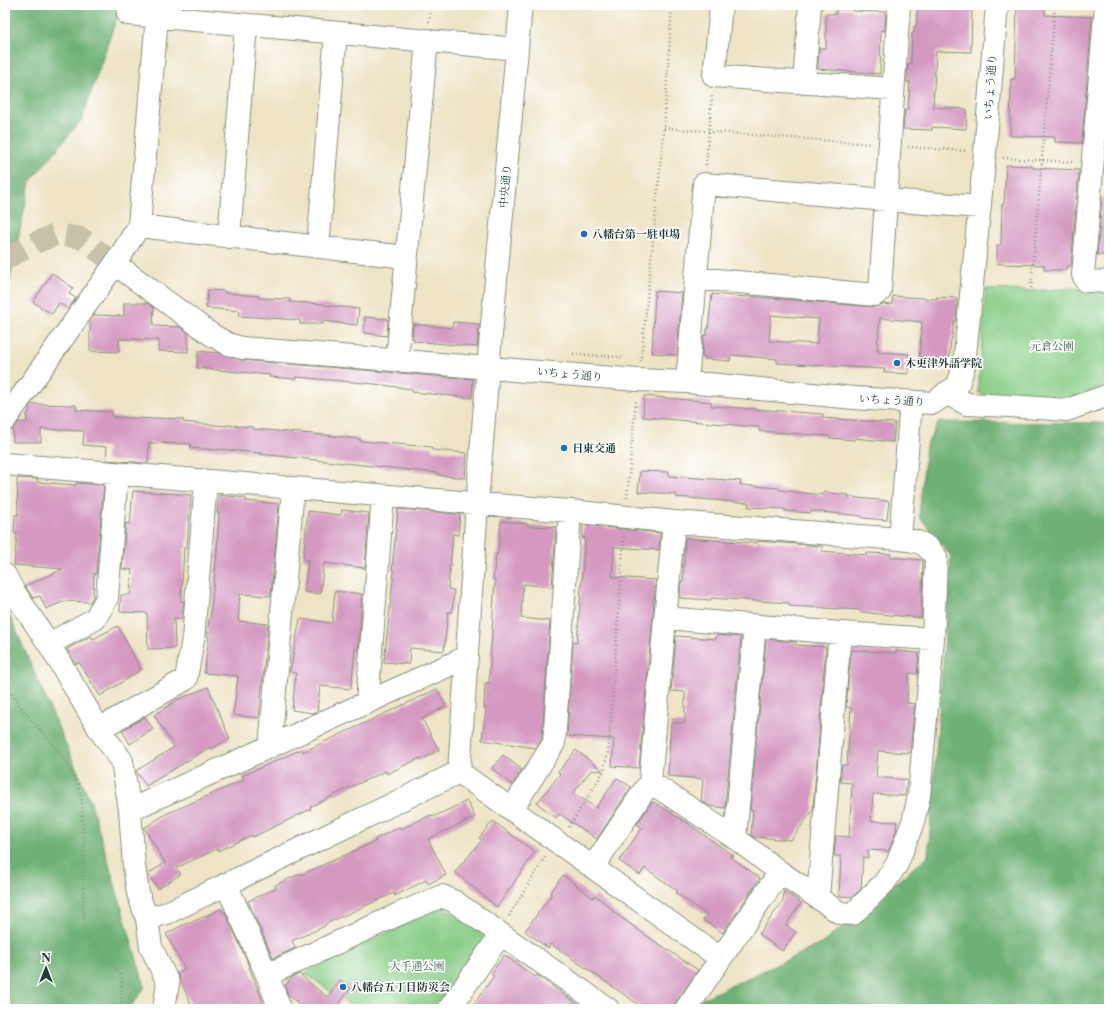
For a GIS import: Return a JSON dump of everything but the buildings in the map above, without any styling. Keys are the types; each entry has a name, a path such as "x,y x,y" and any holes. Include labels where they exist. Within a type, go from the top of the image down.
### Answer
{"street":[{"name":"中央通り","path":"459,772 477,504 488,368 522,5"},
{"path":"720,5 714,76 892,89"},
{"path":"804,82 810,5"},
{"path":"696,278 875,295 880,291 898,5"},
{"name":"いちょう通り","path":"115,264 212,334 228,344 242,348 638,380 687,382 854,398 933,402 958,385 964,366 980,207 994,155 997,5"},
{"path":"1106,5 1083,275 1086,281 1109,282"},
{"path":"128,14 159,13 246,25 517,49"},
{"path":"5,420 140,226 159,13"},
{"path":"230,237 246,25"},
{"path":"318,247 336,33"},
{"path":"397,360 427,40"},
{"path":"687,382 704,184 980,207"},
{"path":"140,226 406,257"},
{"path":"946,394 967,404 1067,410 1109,395"},
{"path":"900,539 911,402"},
{"path":"5,464 206,482 570,511 625,523 674,522 900,539 919,541 929,548 936,557 933,639 919,796 913,822 897,864 884,883 853,914 840,913 780,872 735,838 650,782"},
{"path":"49,644 95,619 107,598 117,474"},
{"path":"100,729 186,679 193,639 206,482"},
{"path":"270,747 293,489"},
{"path":"367,703 382,496"},
{"path":"512,809 554,743 570,511"},
{"path":"593,867 650,782 674,522"},
{"path":"5,575 14,592 49,644 100,729 122,761 130,810 134,866 138,893 147,919 151,947 168,983 164,1009"},
{"path":"666,618 840,633 933,639"},
{"path":"735,838 755,626"},
{"path":"818,897 840,633"},
{"path":"130,810 467,657"},
{"path":"147,919 167,913 459,772 720,958"},
{"path":"686,1009 780,872"},
{"path":"226,884 267,975 280,1009"},
{"path":"267,975 399,914 442,896 455,902 608,1009"},
{"path":"449,1009 500,933"}],"path":[{"path":"641,364 664,128 672,5"},
{"path":"1031,288 1055,5"},
{"path":"704,184 714,76"},
{"path":"664,128 889,145 1077,162"},
{"path":"571,353 620,356 626,361"},
{"path":"500,933 551,848 564,836 604,771 609,744 625,523 637,396"},
{"path":"5,684 20,706 67,762 78,785 82,802 84,848 84,929 94,946 119,972 122,979 121,1009"}],"green space":[{"path":"5,5 121,5 82,119 30,182 5,303"},
{"name":"元倉公園","path":"1071,288 1109,291 1109,384 1062,403 983,395 978,392 986,289 1030,291"},
{"path":"939,422 1109,423 1109,1009 699,1009 702,999 821,944 928,856 951,556 919,516 926,446"},
{"path":"5,605 90,800 145,987 129,1009 5,1009"},
{"name":"大手通公園","path":"442,906 491,937 440,1009 355,1009 305,973"}],"tunnel":[{"path":"5,259 35,243 57,234 81,238 115,264"}],"place":[{"name":"八幡台第一駐車場","path":"584,234"},
{"name":"木更津外語学院","path":"897,363"},
{"name":"日東交通","path":"564,448"},
{"name":"八幡台五丁目防災会","path":"343,987"}]}
